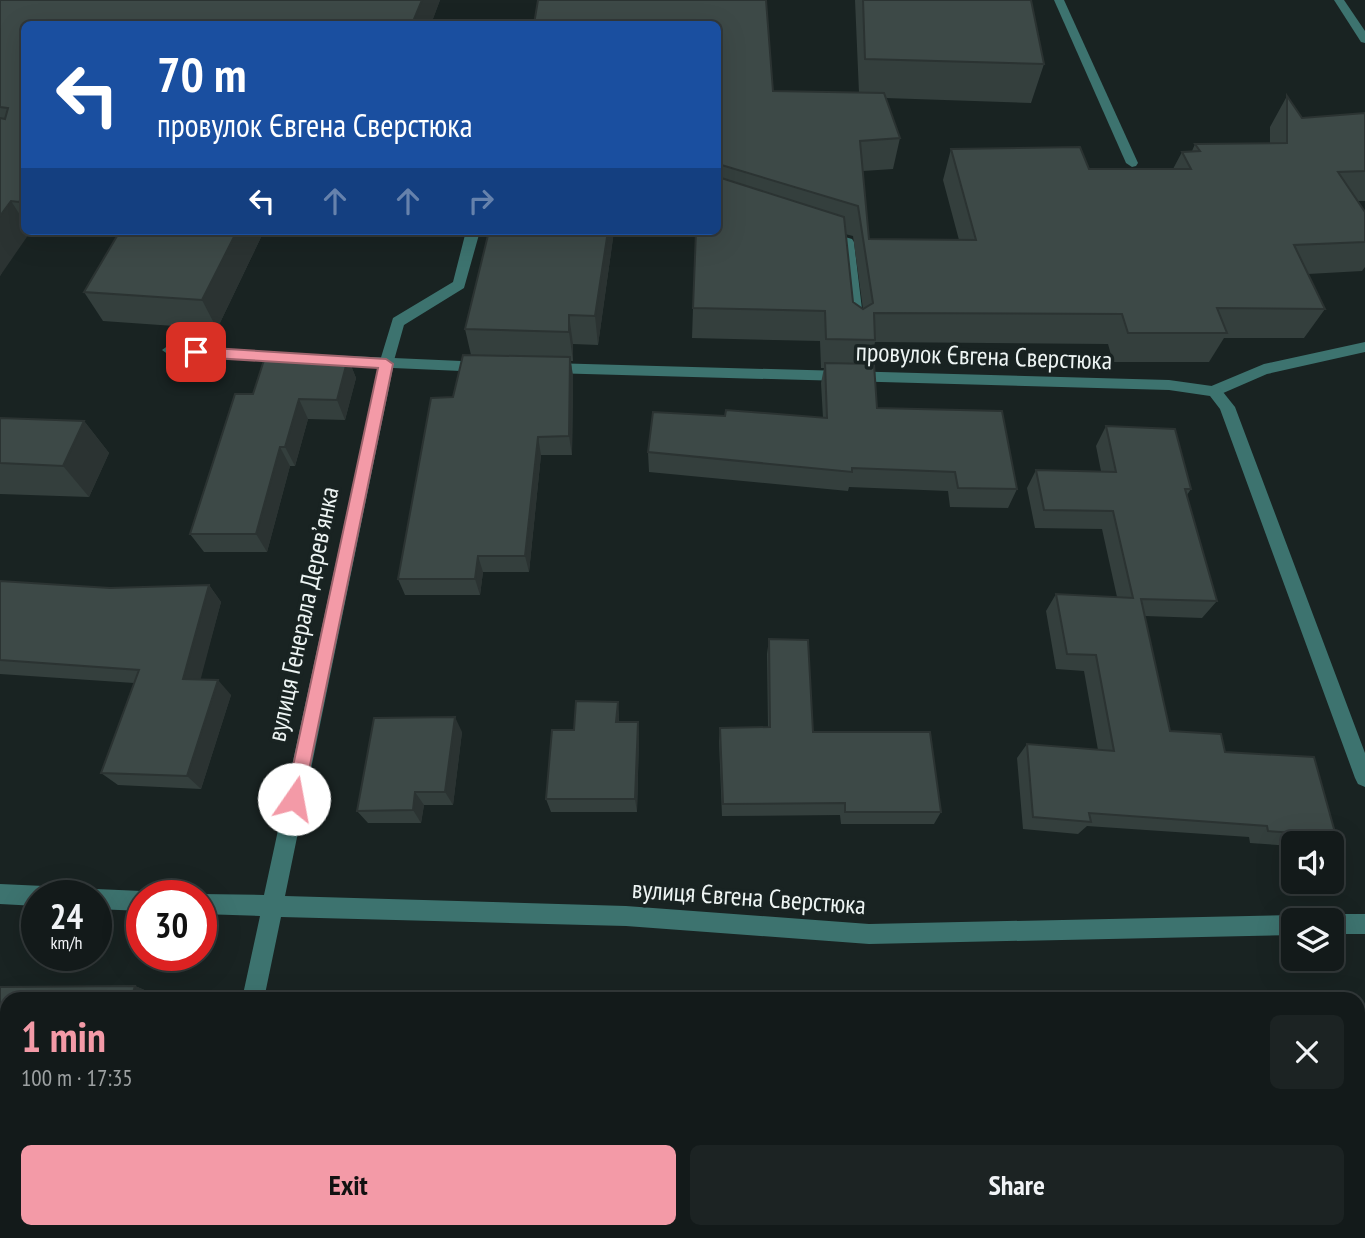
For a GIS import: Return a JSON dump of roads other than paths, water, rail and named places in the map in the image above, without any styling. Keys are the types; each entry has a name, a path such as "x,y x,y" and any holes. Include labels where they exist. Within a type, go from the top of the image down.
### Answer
{"street":[{"path":"1059,0 1132,163"},
{"path":"1339,0 1365,40"},
{"path":"808,230 847,242 858,331"},
{"name":"вулиця Генерала Деревʼянка","path":"254,992 386,364 398,322 459,285 472,235"},
{"path":"1365,347 1264,369 1214,391 1227,407 1365,778"},
{"path":"169,350 386,364 498,367"},
{"name":"провулок Євгена Сверстюка","path":"540,368 1169,385 1214,391"},
{"path":"0,894 21,895"},
{"name":"вулиця Євгена Сверстюка","path":"217,905 626,915 869,934 1281,925"},
{"path":"1344,924 1365,923"}]}
